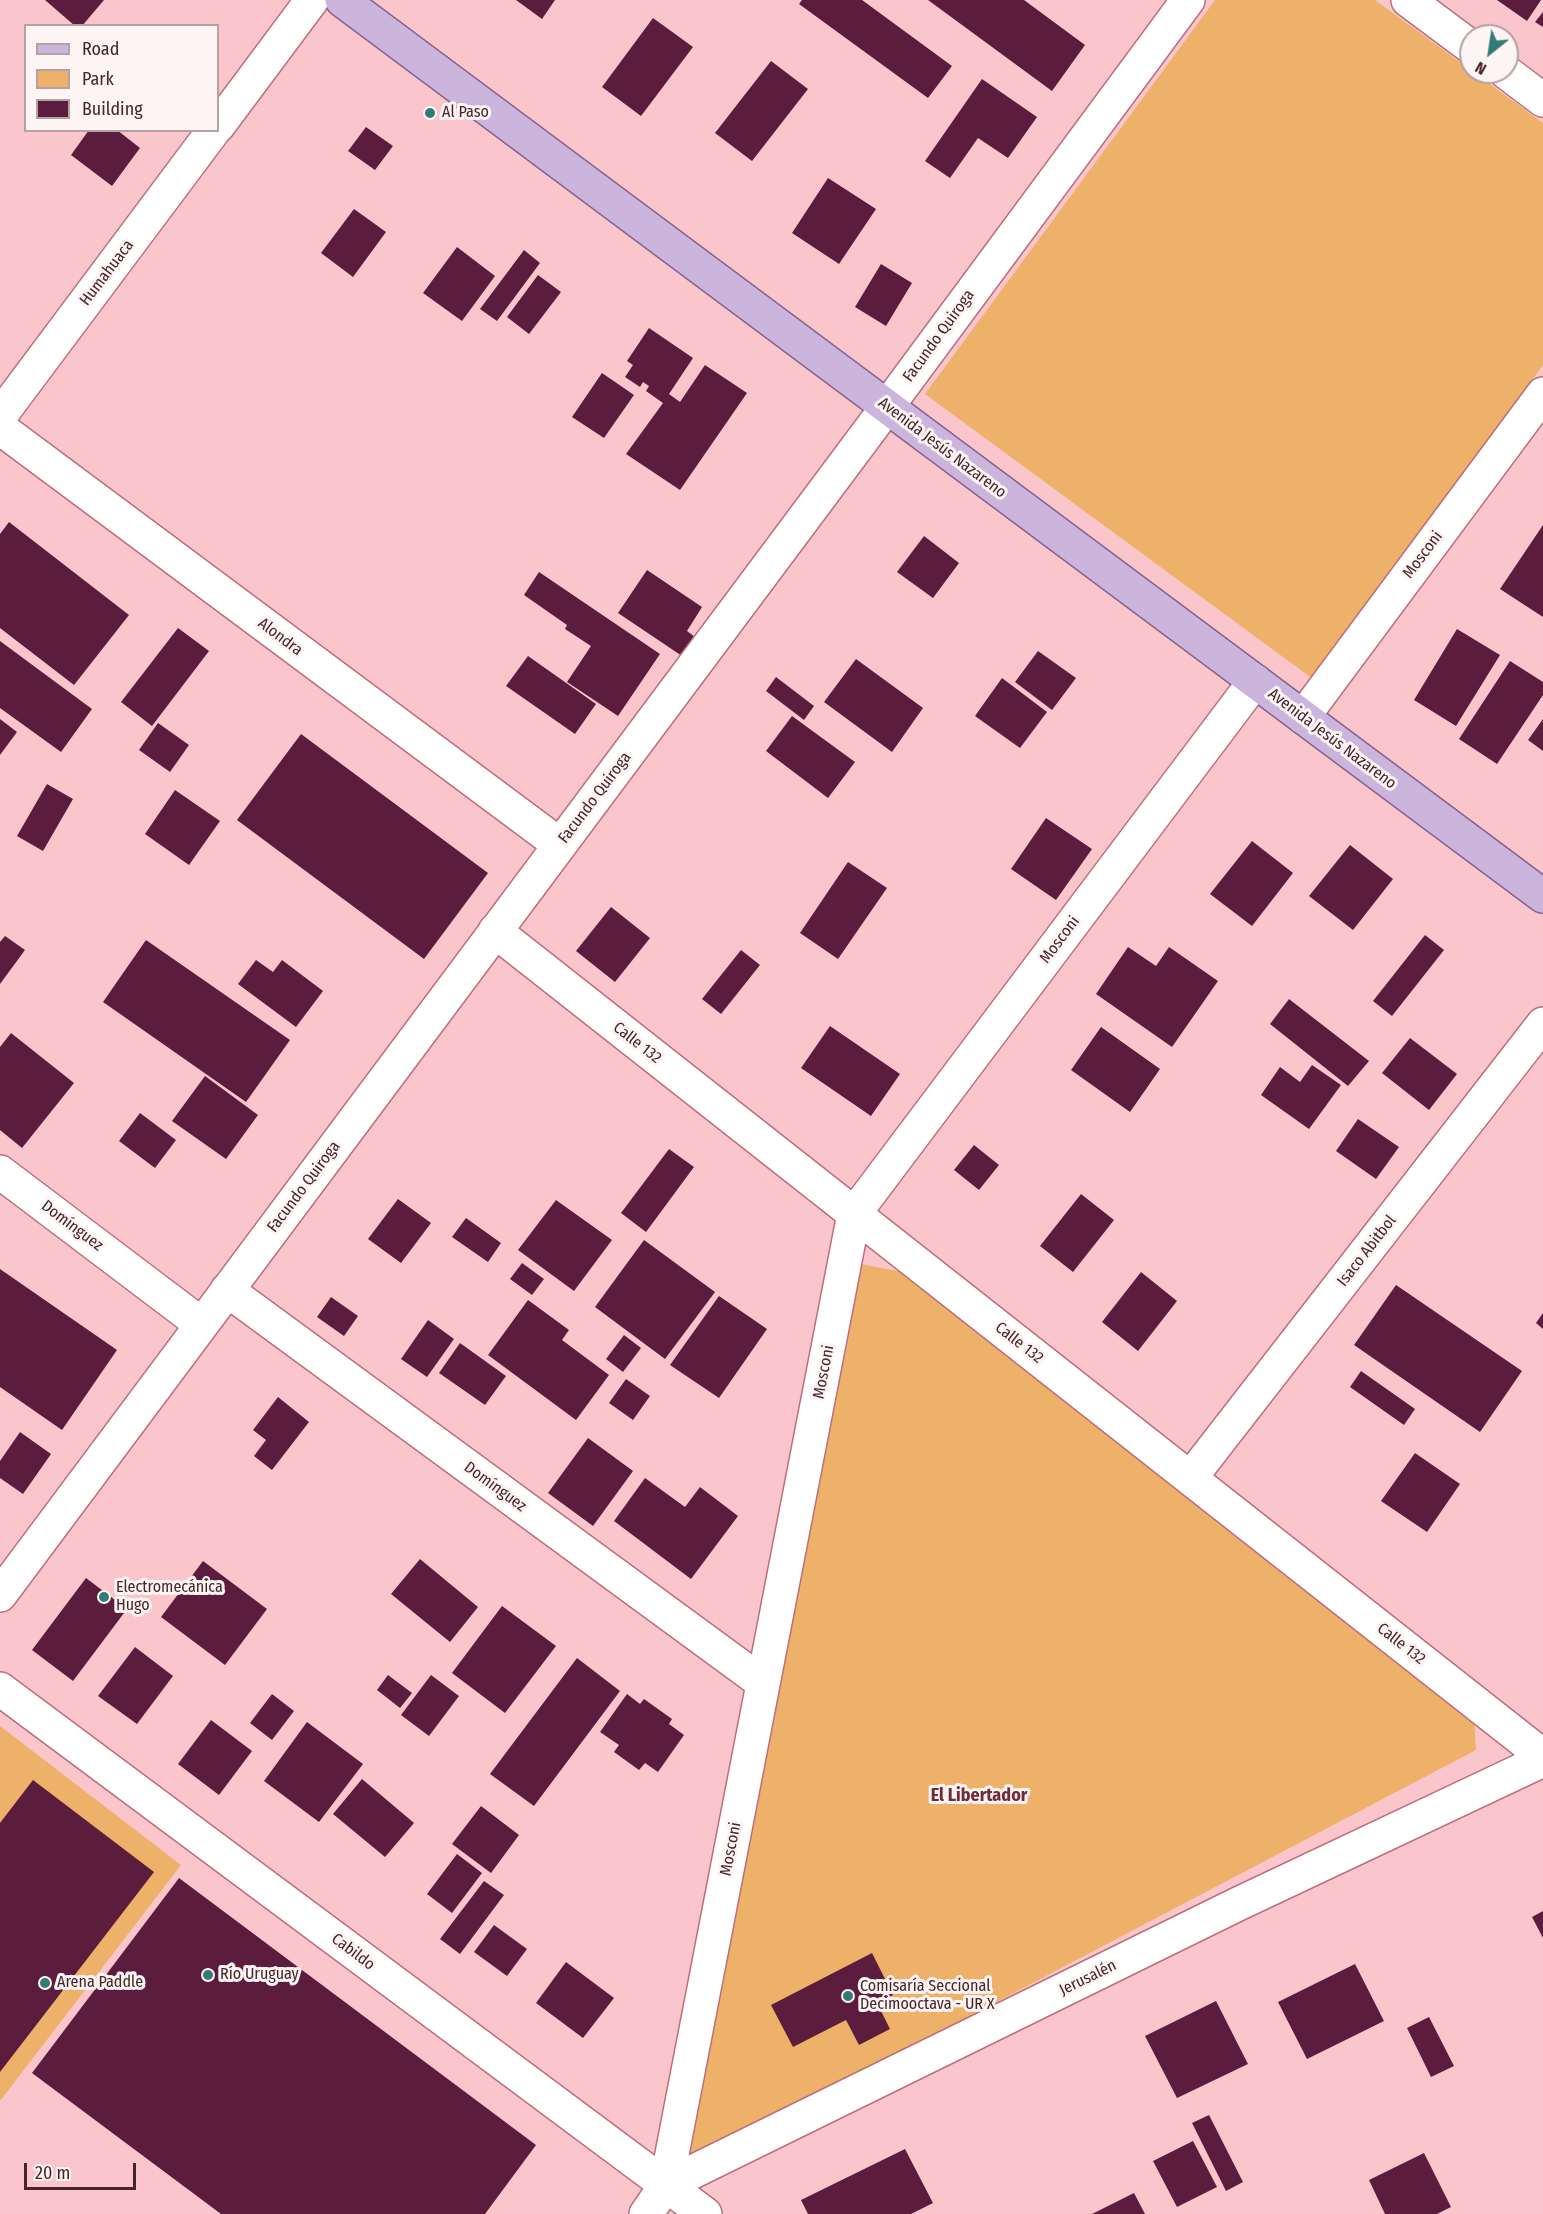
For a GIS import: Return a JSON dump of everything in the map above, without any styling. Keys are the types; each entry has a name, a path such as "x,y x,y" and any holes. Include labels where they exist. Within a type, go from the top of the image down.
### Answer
{"main road":[{"name":"Avenida Jesús Nazareno","path":"342,0 1543,896"}],"street":[{"path":"219,125 312,0"},
{"name":"Facundo Quiroga","path":"0,1595 1188,0"},
{"path":"1408,0 1459,38"},
{"path":"1519,82 1543,100"},
{"name":"Humahuaca","path":"0,416 213,132"},
{"name":"Mosconi","path":"1303,717 1543,394"},
{"name":"Alondra","path":"0,428 560,845"},
{"name":"Mosconi","path":"666,2185 854,1214 1256,681"},
{"name":"Calle 132","path":"495,931 1191,1477 1219,1502 1543,1758"},
{"name":"Isaco Abitbol","path":"1191,1477 1543,1024"},
{"name":"Domínguez","path":"0,1172 201,1324"},
{"name":"Domínguez","path":"227,1290 763,1683"},
{"name":"Cabildo","path":"0,1689 705,2214"},
{"name":"Jerusalén","path":"646,2214 666,2185 1238,1904 1543,1758"}],"green space":[{"path":"1215,0 1375,0 1459,62 1459,84 1490,84 1543,123 1543,365 1313,679 925,394"},
{"path":"860,1264 903,1272 1474,1716 1476,1750 673,2172"},
{"name":"Arena Paddle","path":"0,1726 181,1865 0,2101"}],"building":[{"path":"45,0 104,0 84,24 73,24"},
{"path":"516,0 555,0 542,19"},
{"path":"802,0 862,0 952,66 928,98 799,4"},
{"path":"928,0 1024,0 1085,45 1052,91"},
{"path":"1497,0 1541,0 1527,21"},
{"path":"1543,12 1543,27 1535,22"},
{"path":"653,18 693,47 641,116 602,87"},
{"path":"771,61 808,89 752,161 715,133"},
{"path":"982,79 1037,117 1008,158 978,138 950,178 925,161"},
{"path":"366,127 393,146 375,170 348,151"},
{"path":"88,132 120,132 140,148 112,186 71,155"},
{"path":"828,178 876,209 839,264 792,233"},
{"path":"354,209 386,232 353,277 321,253"},
{"path":"457,247 495,276 462,321 423,293"},
{"path":"524,250 540,263 497,321 480,309"},
{"path":"881,264 912,283 886,326 855,307"},
{"path":"538,275 561,292 529,334 507,317"},
{"path":"649,328 693,358 669,394 680,402 705,365 747,393 680,490 626,454 663,403 646,391 649,386 643,382 640,387 625,377 633,365 627,361"},
{"path":"602,373 634,395 604,438 572,417"},
{"path":"9,522 129,615 74,685 0,628 0,534"},
{"path":"1543,525 1543,617 1500,589"},
{"path":"924,536 959,563 933,598 897,572"},
{"path":"647,570 702,607 687,631 695,637 682,656 618,613"},
{"path":"539,572 660,654 618,716 567,682 591,646 565,629 567,625 524,595"},
{"path":"178,628 209,651 152,726 121,702"},
{"path":"1457,629 1500,655 1456,726 1414,700"},
{"path":"0,641 92,709 61,752 0,708"},
{"path":"1038,651 1076,678 1052,710 1015,682"},
{"path":"528,656 596,704 575,734 506,686"},
{"path":"856,659 923,708 892,752 824,702"},
{"path":"1510,661 1543,682 1543,695 1497,764 1459,739"},
{"path":"776,677 814,706 804,720 766,691"},
{"path":"1002,678 1047,712 1020,748 975,716"},
{"path":"792,716 855,762 828,798 766,751"},
{"path":"0,719 17,732 0,755"},
{"path":"1543,719 1543,751 1528,740"},
{"path":"158,723 189,745 170,772 139,750"},
{"path":"301,734 488,873 424,959 237,820"},
{"path":"47,784 73,799 43,851 17,836"},
{"path":"175,790 220,821 189,865 145,834"},
{"path":"1046,818 1092,849 1056,900 1011,869"},
{"path":"1252,841 1293,873 1252,926 1210,894"},
{"path":"1350,845 1393,879 1353,930 1309,896"},
{"path":"848,862 887,888 838,959 800,933"},
{"path":"611,907 650,938 615,982 576,951"},
{"path":"1425,935 1444,950 1392,1016 1373,1001"},
{"path":"5,936 25,950 0,984 0,942"},
{"path":"146,940 290,1040 246,1102 103,1002"},
{"path":"1128,947 1156,966 1169,947 1218,981 1172,1047 1096,994"},
{"path":"741,950 760,965 721,1014 702,999"},
{"path":"256,960 273,972 282,960 323,991 296,1027 238,984"},
{"path":"1289,999 1369,1061 1348,1086 1270,1024"},
{"path":"830,1026 900,1074 871,1116 801,1068"},
{"path":"1101,1027 1160,1069 1130,1112 1071,1070"},
{"path":"11,1033 74,1083 22,1148 0,1130 0,1047"},
{"path":"1410,1038 1457,1074 1429,1110 1382,1073"},
{"path":"1312,1065 1341,1085 1309,1129 1261,1095 1280,1067 1300,1082"},
{"path":"205,1076 258,1115 226,1159 172,1121"},
{"path":"140,1113 176,1140 155,1168 119,1141"},
{"path":"1358,1119 1399,1147 1376,1179 1336,1151"},
{"path":"974,1145 999,1165 979,1190 954,1170"},
{"path":"669,1149 694,1167 646,1232 621,1213"},
{"path":"1081,1194 1114,1220 1073,1272 1040,1246"},
{"path":"398,1199 431,1223 401,1263 368,1239"},
{"path":"556,1200 612,1240 574,1291 518,1250"},
{"path":"466,1218 501,1243 488,1262 452,1237"},
{"path":"644,1240 715,1292 665,1359 595,1307"},
{"path":"522,1263 544,1279 532,1295 510,1279"},
{"path":"0,1269 117,1350 62,1430 0,1387"},
{"path":"1141,1272 1177,1301 1138,1351 1102,1322"},
{"path":"1396,1285 1522,1371 1480,1432 1354,1345"},
{"path":"719,1296 767,1329 719,1398 670,1365"},
{"path":"331,1297 358,1316 344,1336 317,1317"},
{"path":"528,1300 569,1330 562,1340 609,1375 576,1420 488,1355"},
{"path":"1543,1313 1543,1329 1536,1323"},
{"path":"428,1320 454,1339 427,1377 401,1359"},
{"path":"624,1335 641,1348 623,1372 606,1359"},
{"path":"460,1343 506,1376 485,1405 439,1373"},
{"path":"1361,1371 1415,1409 1404,1425 1350,1387"},
{"path":"626,1379 650,1396 633,1420 609,1403"},
{"path":"278,1397 309,1422 272,1470 254,1456 266,1440 253,1430"},
{"path":"20,1432 51,1454 23,1494 0,1478 0,1461"},
{"path":"588,1438 633,1471 593,1526 548,1493"},
{"path":"1415,1453 1460,1484 1427,1532 1381,1501"},
{"path":"645,1478 685,1507 700,1487 738,1516 691,1579 614,1521"},
{"path":"420,1559 478,1607 450,1642 391,1594"},
{"path":"203,1561 267,1609 225,1665 161,1617"},
{"path":"86,1578 127,1609 73,1681 32,1650"},
{"path":"502,1606 556,1646 505,1713 452,1673"},
{"path":"135,1647 173,1676 137,1724 98,1696"},
{"path":"577,1658 620,1691 534,1806 490,1774"},
{"path":"388,1675 412,1693 400,1708 377,1690"},
{"path":"431,1675 459,1696 429,1736 401,1715"},
{"path":"272,1694 294,1711 272,1740 250,1723"},
{"path":"627,1694 640,1704 644,1699 672,1719 669,1724 684,1735 658,1772 645,1763 639,1770 614,1752 619,1745 600,1732"},
{"path":"211,1720 252,1751 219,1795 178,1764"},
{"path":"307,1722 363,1764 319,1822 264,1781"},
{"path":"362,1779 414,1823 385,1857 333,1814"},
{"name":"Arena Paddle","path":"33,1780 154,1872 0,2072 0,1823"},
{"path":"481,1806 519,1835 491,1873 452,1844"},
{"path":"457,1854 482,1873 452,1913 427,1894"},
{"name":"Río Uruguay","path":"179,1878 536,2145 485,2214 221,2214 32,2073"},
{"path":"484,1881 504,1895 460,1954 440,1939"},
{"path":"1543,1911 1543,1938 1532,1917"},
{"path":"494,1925 527,1949 507,1976 474,1952"},
{"path":"872,1953 893,1995 877,2003 890,2029 859,2045 846,2020 793,2047 771,2005"},
{"path":"566,1962 614,1998 583,2038 536,2003"},
{"path":"1355,1964 1384,2021 1307,2059 1278,2002"},
{"path":"1216,2001 1248,2064 1177,2098 1145,2036"},
{"path":"1429,2017 1454,2066 1431,2077 1407,2028"},
{"path":"1209,2115 1243,2182 1226,2191 1192,2123"},
{"path":"1193,2141 1217,2187 1177,2207 1153,2161"},
{"path":"905,2149 933,2203 911,2214 808,2214 801,2200"},
{"path":"1424,2153 1451,2207 1437,2214 1385,2214 1369,2180"},
{"path":"1134,2193 1145,2214 1092,2214"}],"place":[{"name":"Al Paso","path":"430,113"},
{"name":"Electromecánica Hugo","path":"104,1597"},
{"name":"Río Uruguay","path":"208,1975"},
{"name":"Arena Paddle","path":"45,1983"},
{"name":"Comisaría Seccional Decimooctava - UR X","path":"848,1996"}],"district":[{"name":"El Libertador","path":"979,1796"}]}
